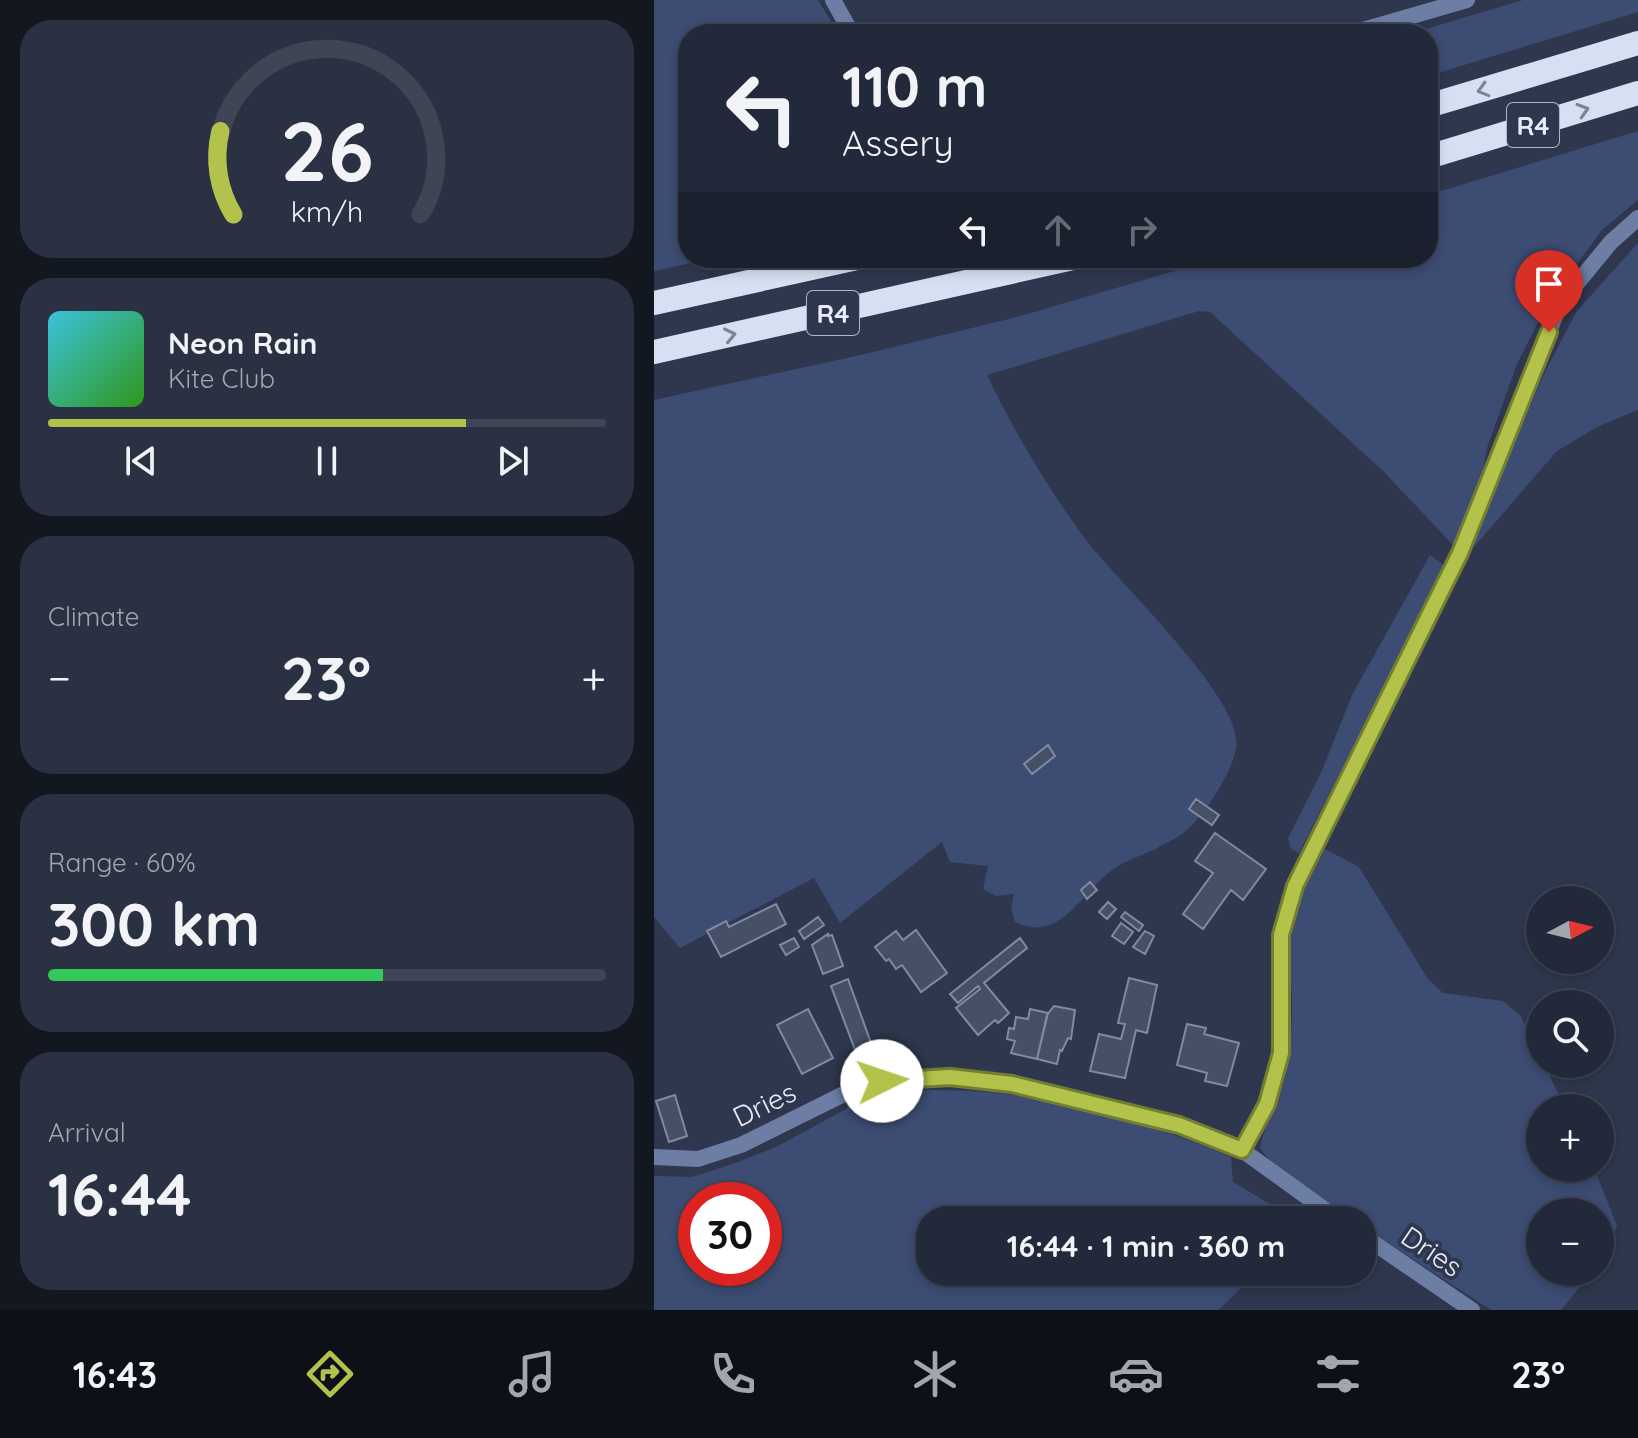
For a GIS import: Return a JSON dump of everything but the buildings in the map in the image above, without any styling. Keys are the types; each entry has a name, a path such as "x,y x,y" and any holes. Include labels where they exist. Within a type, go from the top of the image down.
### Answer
{"highway":[{"name":"R4","path":"1438,103 1638,43"},
{"name":"R4","path":"1438,154 1638,93"},
{"name":"R4","path":"654,303 812,268"},
{"name":"R4","path":"654,352 1028,268"}],"street":[{"path":"833,0 846,24"},
{"path":"1384,24 1467,0"},
{"path":"1242,1150 1267,1104 1281,1053 1281,935 1295,886 1460,553 1560,304 1611,242 1638,218"},
{"name":"Dries","path":"654,1157 698,1159 741,1145 864,1084 950,1077 1012,1084 1055,1093 1179,1125 1242,1150 1320,1206"},
{"name":"Dries","path":"1376,1245 1472,1310"}],"shaded area":[{"path":"654,0 818,0 833,24 678,24 678,266 654,271"},
{"path":"1523,0 1638,0 1638,12 1438,73 1438,25"},
{"path":"1638,131 1638,200 1602,230 1547,304 1517,364 1487,448 1480,487 1454,546 1383,471 1210,312 1199,311 987,375 1031,457 1069,517 1200,671 1220,700 1233,727 1236,748 1225,778 1211,801 1185,832 1112,870 1069,913 1045,926 1031,927 1015,922 1011,909 1014,894 996,896 983,889 988,866 950,862 942,842 840,923 814,878 680,948 654,917 654,400 1013,318 1185,268 1438,268 1438,192"},
{"path":"1638,243 1638,410 1597,427 1557,451 1473,548 1475,536 1543,376 1576,312"},
{"path":"1430,555 1445,566 1299,853 1291,849 1288,838 1321,773 1352,695"},
{"path":"1325,849 1359,867 1428,979 1443,993 1503,1001 1520,1015 1526,1027 1526,1078 1551,1078 1558,1094 1526,1094 1526,1182 1600,1182 1606,1198 1526,1198 1526,1286 1581,1286 1561,1310 1491,1310 1376,1235 1376,1206 1332,1206 1279,1170 1260,1148 1284,1082 1292,1012 1292,929 1306,888"},
{"path":"893,1090 961,1090 1029,1097 1132,1121 1231,1157 1233,1182 1273,1206 916,1206 916,1286 1242,1286 1219,1310 654,1310 654,1176 692,1177 776,1147 868,1097"}],"route":[{"path":"882,1081 950,1077 1012,1084 1179,1125 1242,1150 1267,1104 1281,1053 1281,935 1295,886 1460,553 1549,332"}]}
